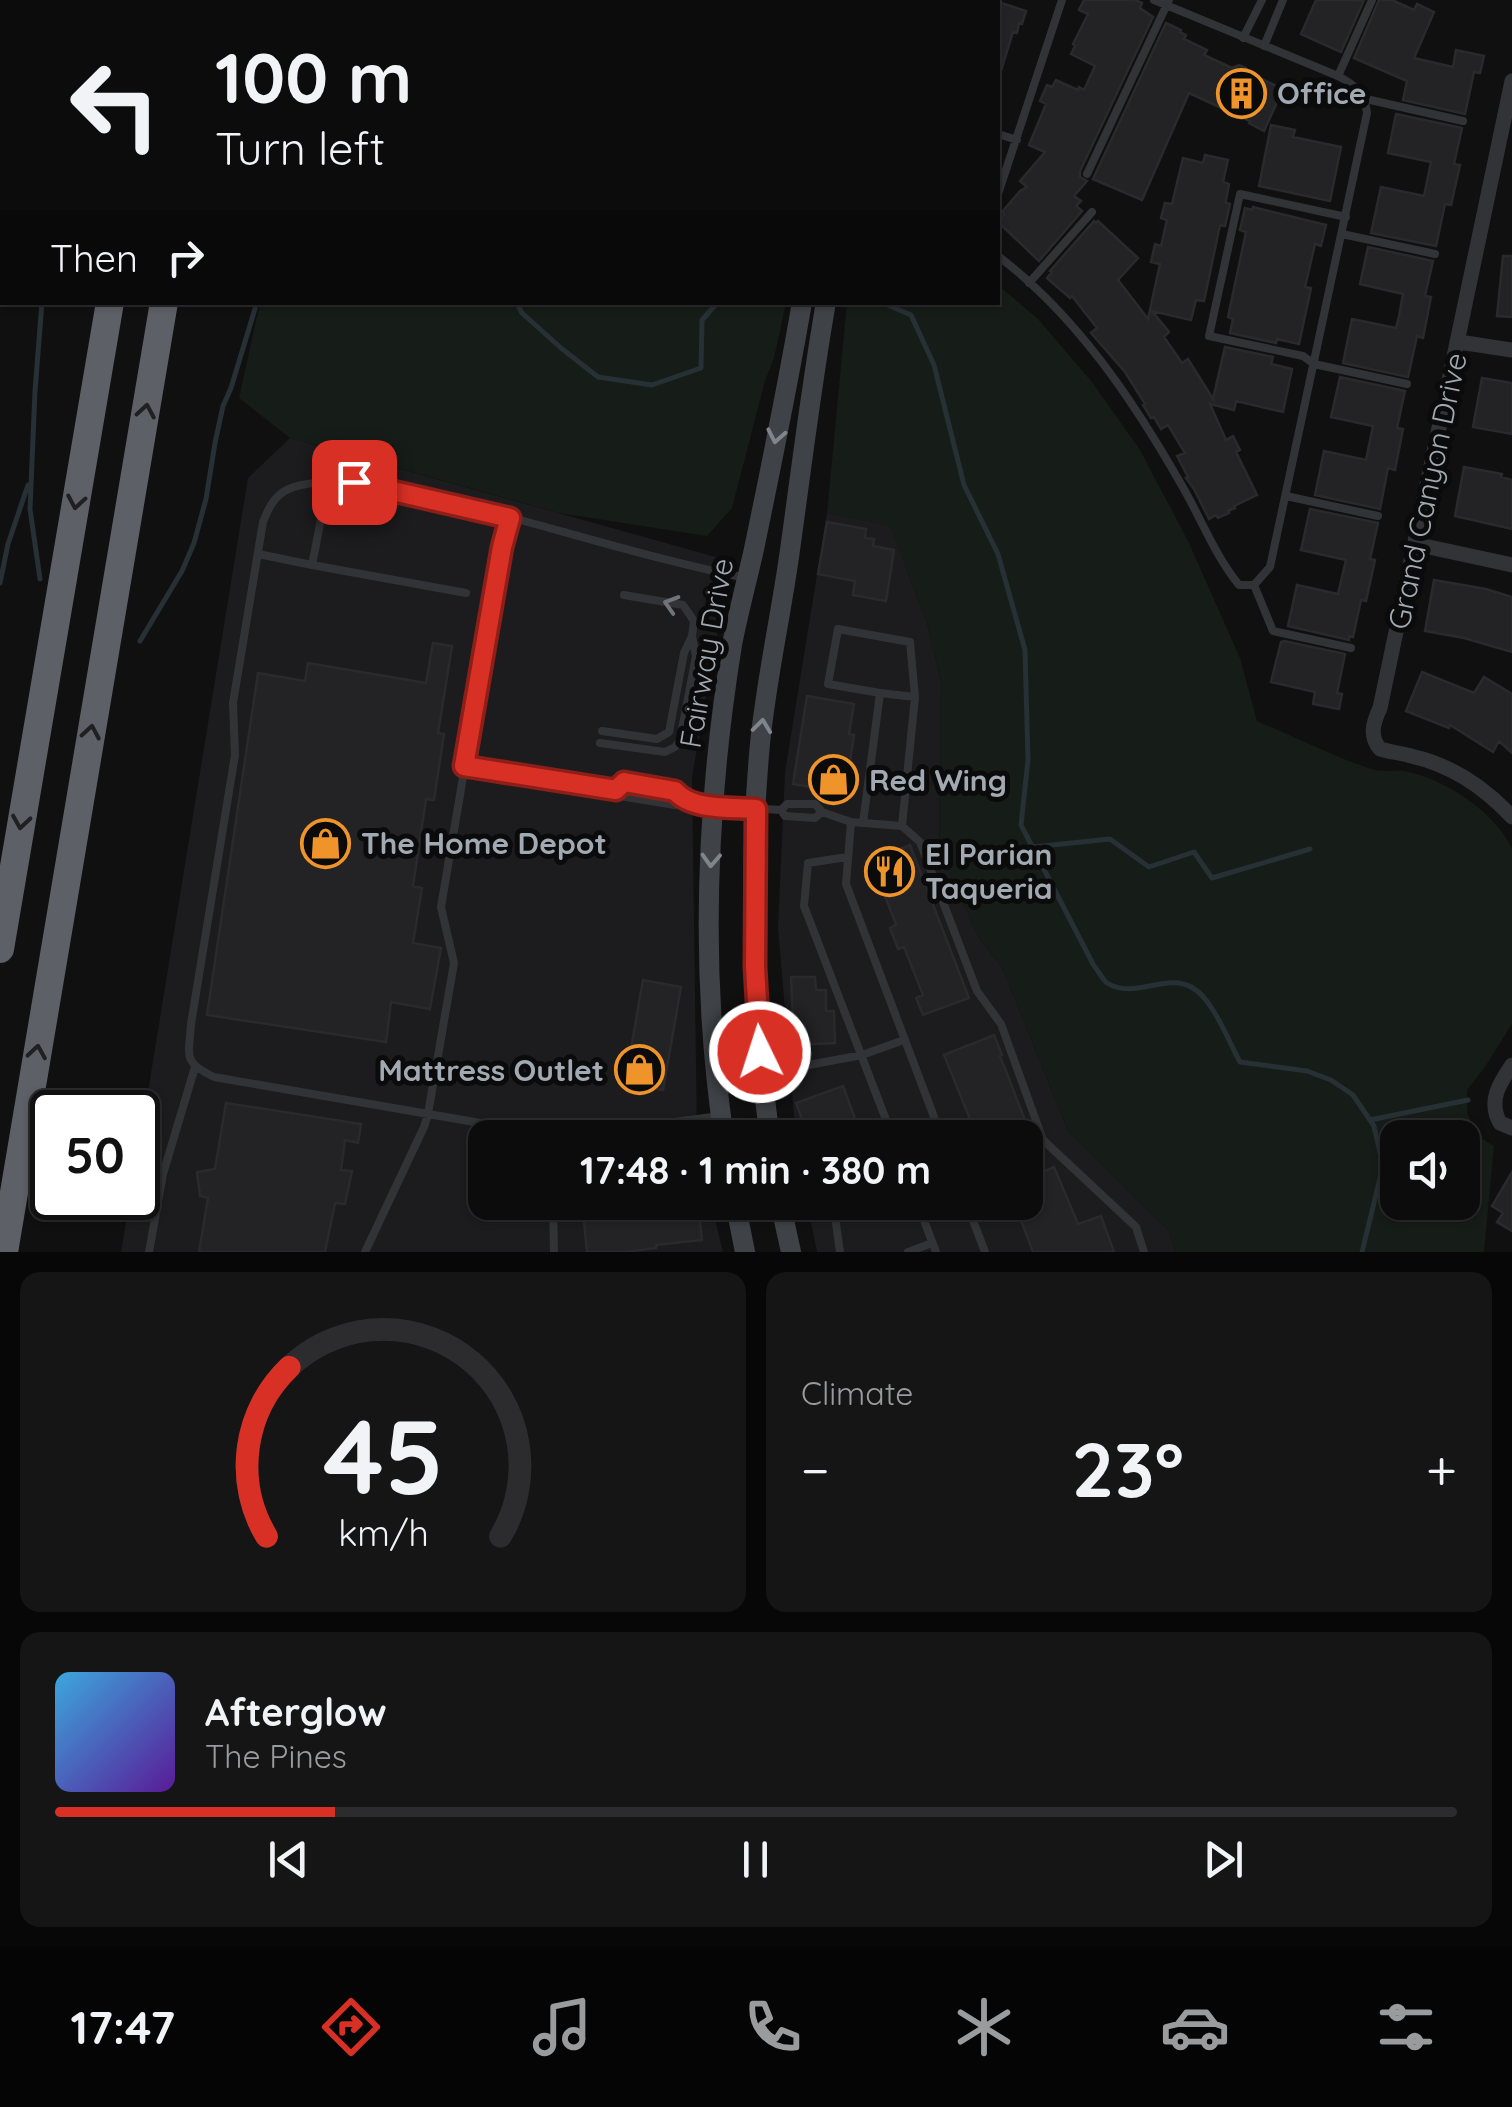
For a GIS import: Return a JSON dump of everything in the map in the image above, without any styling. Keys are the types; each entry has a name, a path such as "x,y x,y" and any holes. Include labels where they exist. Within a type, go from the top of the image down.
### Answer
{"highway":[{"path":"0,948 109,305"},
{"path":"4,1252 163,305"}],"main road":[{"name":"Fairway Drive","path":"721,1120 710,952 714,806 732,650 802,305"},
{"path":"768,1120 755,967 756,809 763,718 826,305"},
{"path":"739,1220 745,1252"},
{"path":"784,1220 790,1252"}],"street":[{"name":"Grand Canyon Drive","path":"1512,81 1505,144 1372,736 1380,749 1434,762 1463,776 1492,796 1512,817"},
{"path":"1459,342 1512,350"},
{"path":"1415,544 1512,565"},
{"path":"1512,1065 1494,1095 1494,1111 1500,1124 1512,1128"}],"lane":[{"path":"1000,188 1062,0"},
{"path":"1154,0 1338,76 1358,89 1366,100 1367,113 1346,217 1270,567 1254,585"},
{"path":"1243,38 1262,0"},
{"path":"1264,46 1283,0"},
{"path":"1338,76 1372,0"},
{"path":"1087,174 1167,3"},
{"path":"1366,100 1464,121"},
{"path":"1000,135 1017,140"},
{"path":"1346,217 1240,194 1209,336 1407,384"},
{"path":"1030,283 1092,212"},
{"path":"1342,234 1435,254"},
{"path":"1000,258 1064,316 1106,368 1148,428 1222,564 1239,584 1254,585"},
{"path":"468,1121 214,1077 190,1062 191,1024 234,755 233,703 263,522 270,505 288,489 311,483 354,482 747,578"},
{"path":"1286,496 1378,516"},
{"path":"312,565 322,514"},
{"path":"365,1252 428,1114 454,963 441,907 510,518"},
{"path":"258,554 466,594"},
{"path":"1254,585 1273,631 1351,648"},
{"path":"602,731 658,739 669,732 684,653 692,636 694,621 683,605 624,595"},
{"path":"902,826 914,697 910,642 838,629 828,684 914,697"},
{"path":"600,743 660,752 678,744 696,656 692,636"},
{"path":"863,823 880,693"},
{"path":"464,766 616,790 620,796 675,805 682,800 780,810 785,816 815,818 822,812 850,822 902,826 920,842 977,991 1001,1024 1042,1140 1136,1227 1144,1252"},
{"path":"850,822 846,884 935,1120"},
{"path":"847,857 808,862 804,906 886,1120"},
{"path":"762,1073 862,1056 904,1040"},
{"path":"149,1252 163,1174 196,1068"},
{"path":"688,1120 720,1116"},
{"path":"553,1220 554,1252"},
{"path":"835,1220 840,1252"},
{"path":"908,1252 934,1247 924,1220"},
{"path":"973,1220 985,1252"}],"shaded area":[{"path":"1000,287 1038,319 1092,382 1140,450 1189,543 1240,658 1257,721 1371,769 1409,772 1439,783 1494,822 1512,848 1512,1024 1467,1090 1470,1120 1380,1120 1380,1220 1480,1220 1480,1138 1494,1146 1484,1252 1176,1252 1169,1231 1068,1131 1002,967 979,938 939,849 941,682 927,623 890,526 827,513 847,305 1000,305"},
{"path":"259,305 786,305 732,508 707,536 559,513 290,438 239,398"},
{"path":"290,438 730,561 692,777 697,1120 468,1120 468,1220 715,1220 723,1252 121,1252 126,1220 160,1220 160,1090 148,1090 248,478"},
{"path":"827,513 890,525 927,623 941,682 939,849 979,938 1002,967 1068,1131 1169,1231 1176,1252 817,1252 810,1220 1043,1220 1043,1120 794,1120 778,928 785,772"}],"building":[{"path":"1084,0 1135,0 1153,17 1080,171 1080,177 1087,181 1074,196 1081,201 1076,206 1082,211 1039,261 1000,224 1000,219 1002,212 1027,187 1020,181 1045,152 1029,145 1046,104 1040,101 1047,85 1052,87 1056,80 1084,90 1095,66 1071,54 1088,14 1079,10"},
{"path":"1316,0 1364,0 1341,52 1301,34"},
{"path":"1379,0 1392,0 1414,10 1417,4 1434,12 1414,58 1453,67 1456,50 1484,56 1480,73 1474,72 1465,114 1403,100 1407,81 1354,58"},
{"path":"1000,3 1026,11 1017,33 1013,32 1001,71"},
{"path":"1166,23 1181,30 1186,35 1184,39 1207,50 1204,55 1232,68 1246,68 1283,89 1264,131 1189,93 1142,200 1093,179"},
{"path":"1396,114 1462,128 1454,164 1460,165 1451,205 1445,204 1436,246 1371,233 1381,187 1424,196 1431,162 1388,153"},
{"path":"1271,125 1295,130 1293,137 1341,147 1330,201 1259,186"},
{"path":"1205,155 1228,160 1223,182 1229,184 1226,203 1230,204 1225,226 1220,225 1204,301 1196,300 1191,320 1152,311 1169,332 1164,337 1182,363 1188,359 1213,399 1225,347 1273,357 1271,364 1292,369 1283,412 1236,401 1234,410 1210,404 1226,440 1233,436 1240,450 1236,452 1257,495 1234,506 1229,513 1209,519 1186,478 1177,456 1185,453 1168,425 1161,429 1151,418 1125,372 1091,333 1097,328 1072,296 1047,278 1098,221 1138,258 1118,280 1148,319 1160,264 1151,262 1155,244 1161,246 1167,220 1161,218 1165,203 1172,204 1183,158 1203,163"},
{"path":"1245,208 1326,225 1321,246 1315,244 1305,287 1311,288 1299,344 1230,333 1233,319 1228,317 1246,232 1240,230"},
{"path":"1368,247 1433,261 1425,296 1431,297 1423,338 1417,336 1408,377 1343,363 1352,319 1396,328 1399,316 1403,294 1360,284"},
{"path":"1503,256 1512,256 1512,317 1497,316"},
{"path":"1340,377 1405,391 1397,428 1403,429 1395,470 1388,468 1380,509 1315,495 1324,451 1366,460 1373,426 1331,417"},
{"path":"1482,378 1512,383 1512,434 1473,427"},
{"path":"1464,467 1502,474 1501,477 1512,480 1512,529 1455,516"},
{"path":"1310,509 1378,523 1366,601 1361,600 1349,640 1288,626 1297,585 1338,594 1346,560 1301,550"},
{"path":"827,522 866,529 865,538 874,539 873,546 894,550 886,601 853,595 855,581 818,574"},
{"path":"1434,580 1512,597 1512,652 1425,631"},
{"path":"1284,641 1345,654 1337,693 1342,694 1339,709 1313,704 1315,692 1271,682"},
{"name":"The Home Depot","path":"433,643 452,646 438,733 444,734 434,800 426,799 413,886 422,888 413,943 441,948 430,1009 391,1002 386,1042 207,1015 258,673 305,681 308,663 426,683"},
{"path":"1422,672 1474,693 1484,677 1512,694 1512,753 1499,741 1493,752 1450,725 1449,728 1406,711"},
{"path":"807,696 854,704 850,761 845,760 840,792 793,784"},
{"path":"910,845 969,998 923,1015 916,998 923,995 904,947 898,949 890,928 896,925 878,877 872,880 866,862"},
{"path":"791,977 815,977 816,990 826,990 826,1011 834,1011 835,1043 794,1045"},
{"path":"643,980 681,987 663,1090 625,1083"},
{"path":"994,1035 1025,1120 970,1120 944,1055"},
{"path":"843,1086 855,1120 802,1120 796,1103"},
{"path":"226,1103 361,1124 358,1143 345,1140 341,1170 352,1171 345,1204 335,1203 325,1252 199,1252 208,1198 200,1196 197,1172 215,1169"},
{"path":"1043,1166 1045,1171 1054,1167 1078,1224 1101,1216 1114,1252 1033,1252 1021,1220 1043,1220"},
{"path":"1512,1172 1512,1231 1497,1222 1503,1213 1492,1206"},
{"path":"584,1220 700,1220 702,1240 625,1252 587,1252"}],"waterway":[{"path":"40,579 30,509 42,305"},
{"path":"140,641 182,571 194,543 223,406 256,305"},
{"path":"518,305 561,348 598,377 652,385 701,368 702,320 715,305"},
{"path":"888,305 911,315 934,365 964,485 998,554 1025,650 1028,760 1021,825 1093,964 1107,983 1128,989 1172,983 1193,988 1213,1011 1240,1062 1307,1071 1331,1080 1353,1095 1374,1126 1383,1166 1362,1252"},
{"path":"0,583 8,544 28,485"},
{"path":"1033,847 1110,839 1149,867 1194,852 1212,878 1310,849"},
{"path":"1370,1120 1468,1100"}],"place":[{"name":"Office","path":"1242,93"},
{"name":"Red Wing","path":"834,780"},
{"name":"The Home Depot","path":"326,843"},
{"name":"El Parian Taqueria","path":"890,871"},
{"name":"Mattress Outlet","path":"639,1070"}],"route":[{"path":"354,482 510,518 464,766 616,790 624,782 675,791 682,800 756,809 755,967 760,1052"}]}
